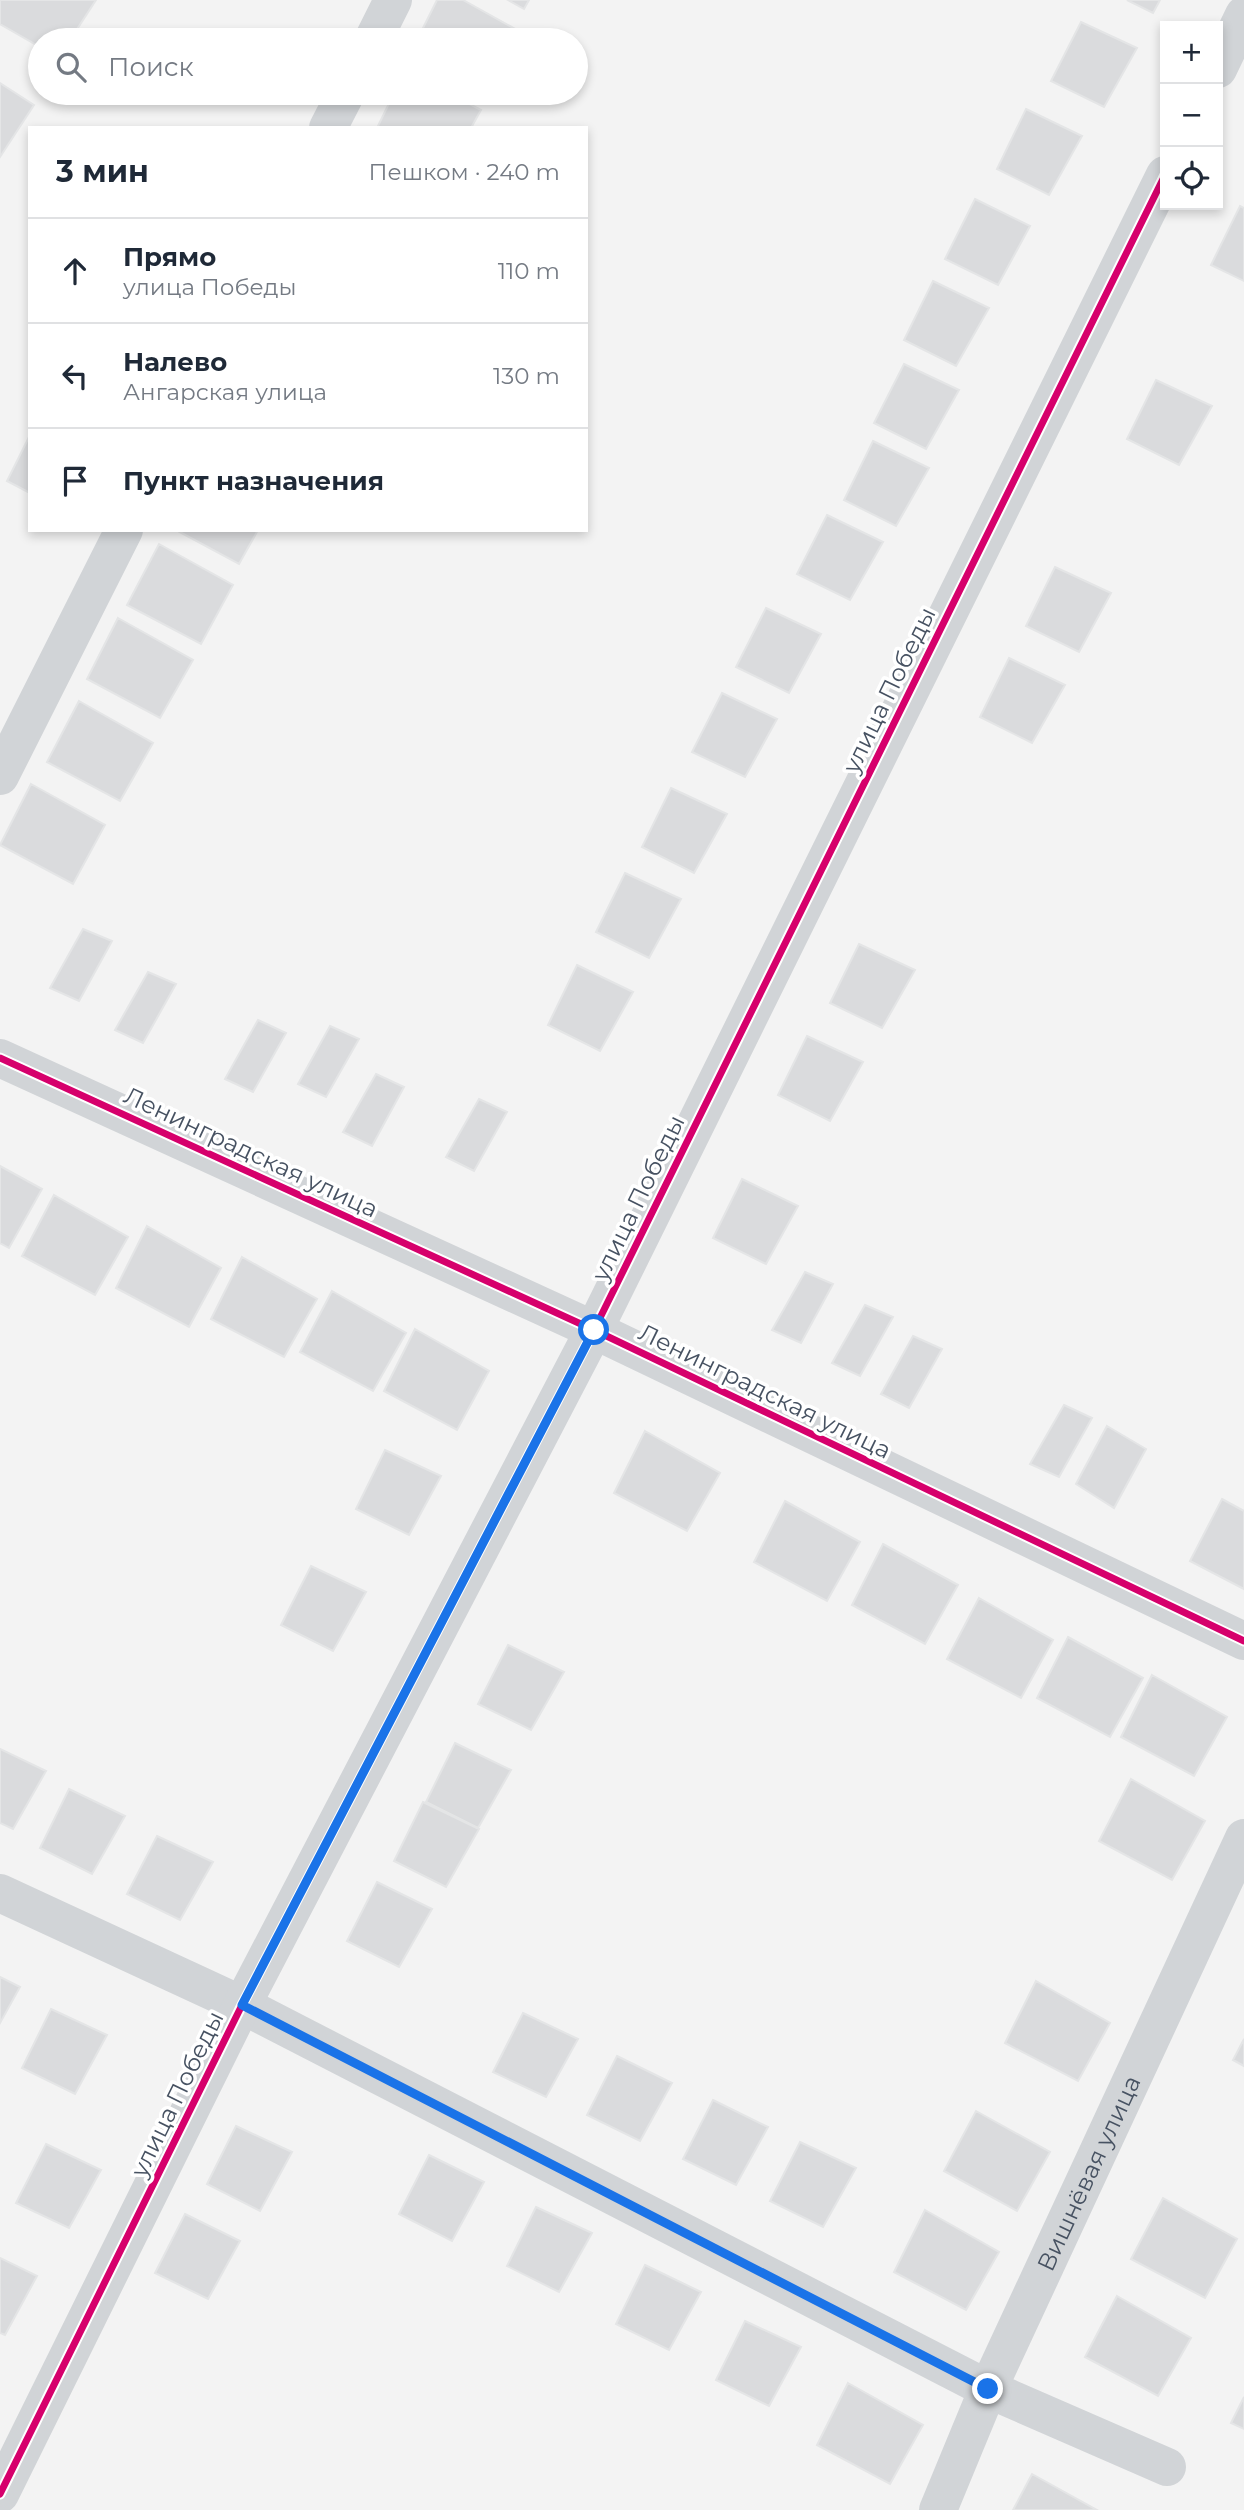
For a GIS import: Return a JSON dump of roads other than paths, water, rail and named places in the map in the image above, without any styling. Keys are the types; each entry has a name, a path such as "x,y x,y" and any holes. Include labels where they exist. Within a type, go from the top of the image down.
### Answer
{"street":[{"path":"379,28 393,0"},
{"path":"1223,59 1244,15"},
{"path":"329,126 340,105"},
{"name":"улица Победы","path":"0,2494 242,2005 594,1330 1160,185"},
{"path":"0,776 123,532"},
{"name":"Ленинградская улица","path":"0,1058 594,1330 1244,1641"},
{"name":"Вишнёвая улица","path":"938,2510 988,2389 1244,1838"},
{"path":"0,1893 242,2005 988,2389 1167,2468"}]}
